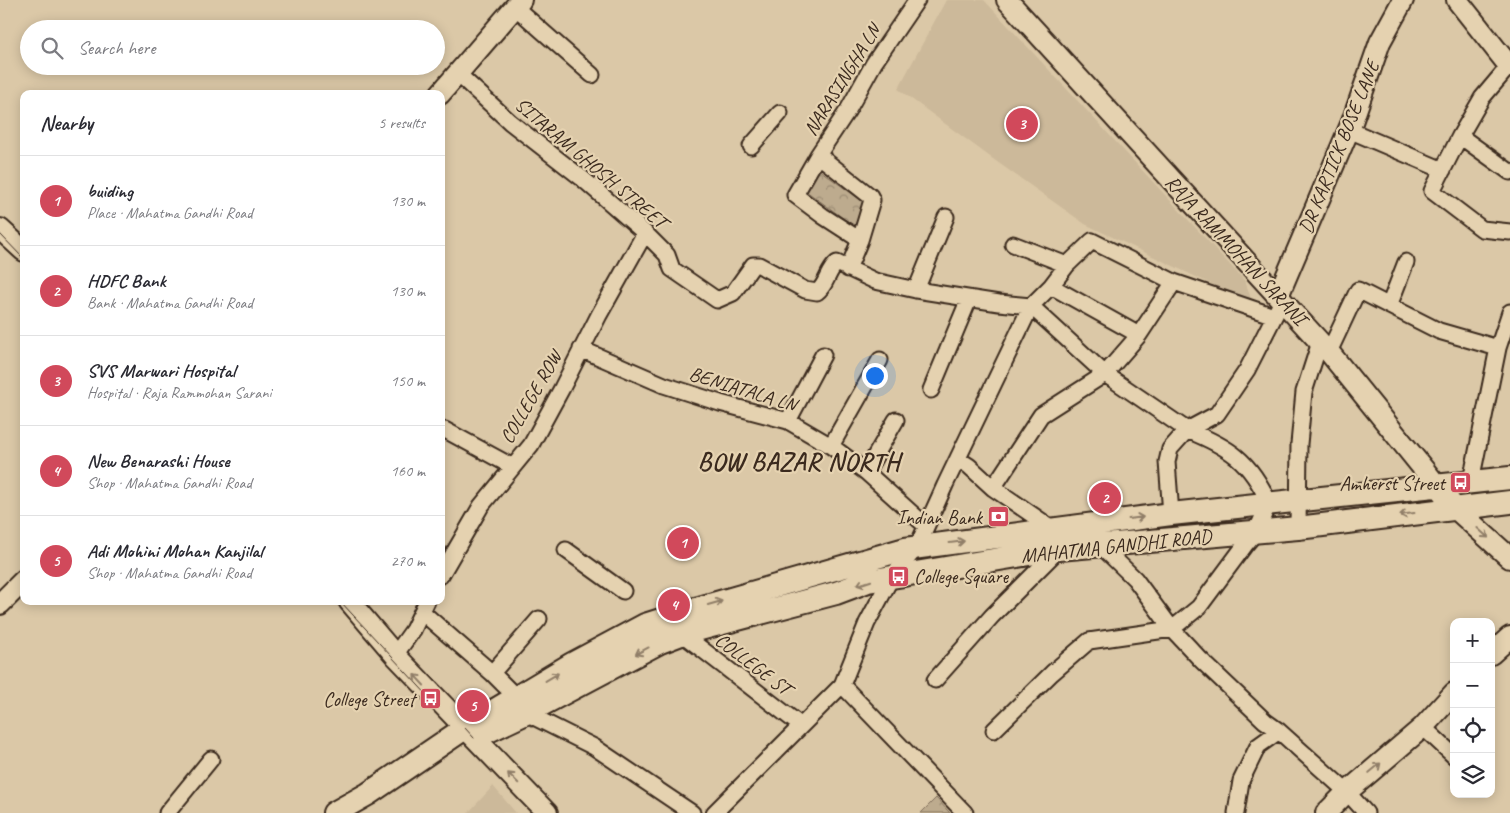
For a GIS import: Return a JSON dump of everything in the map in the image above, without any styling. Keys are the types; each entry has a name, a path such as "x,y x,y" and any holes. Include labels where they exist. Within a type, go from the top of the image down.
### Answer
{"main road":[{"name":"RAJA RAMMOHAN SARANI","path":"1007,0 1278,304 1325,347 1455,508 1510,558"},
{"name":"DR KARTICK BOSE LANE","path":"1278,304 1349,130 1380,42 1403,0"},
{"path":"1457,0 1510,67"},
{"path":"443,90 518,3"},
{"path":"0,229 20,246"},
{"name":"MAHATMA GANDHI ROAD","path":"674,626 836,593 868,581 1171,514 1510,478"},
{"name":"MAHATMA GANDHI ROAD","path":"334,813 469,733 522,705 660,642 674,626 917,547 1056,539 1100,545 1298,528 1510,502"},
{"path":"0,604 20,584"},
{"path":"352,605 395,654 547,813"},
{"path":"1495,650 1510,637"},
{"path":"1326,813 1347,792 1423,727 1450,697"},
{"name":"MAHATMA GANDHI ROAD","path":"356,813 469,733"}],"street":[{"name":"NARASINGHA LN","path":"860,240 795,195 818,155 848,110 874,63 917,0"},
{"path":"518,3 592,75"},
{"path":"1510,67 1482,98 1432,191 1482,229 1510,232"},
{"name":"SITARAM GHOSH STREET","path":"457,73 510,122 589,184 645,233 666,256 672,269 717,300 733,293 753,265 759,265 805,290 817,292 823,288 832,267 837,263 848,268"},
{"path":"751,146 780,113"},
{"path":"1349,130 1443,170"},
{"path":"1460,136 1510,172"},
{"path":"818,155 870,196 871,204 860,240 848,268 875,281 916,290 969,299 1031,306 1105,374 1187,430 1212,440 1242,460 1260,484 1269,503 1256,532 1200,607 1172,630 1089,641 1052,673 994,730"},
{"path":"916,290 946,217"},
{"name":"COLLEGE ROW","path":"445,568 481,506 531,445 645,233"},
{"path":"714,813 842,685 867,623 892,576 917,547 1031,306 1051,286 1067,265 1092,241 1174,282 1278,304 1247,370 1218,414 1187,430 1170,449 1167,462 1171,514"},
{"path":"1014,244 1067,265"},
{"path":"1389,306 1406,262"},
{"path":"993,488 1041,415 1105,374 1139,335 1174,282"},
{"path":"1051,286 1139,335"},
{"path":"1298,528 1299,444 1304,392 1325,347 1358,290 1439,331 1498,348"},
{"path":"931,390 969,299"},
{"path":"1471,481 1498,348 1510,312"},
{"name":"BENIATALA LN","path":"581,349 664,385 720,403 788,421 831,446 866,472 926,526"},
{"path":"788,421 823,355"},
{"path":"831,446 880,360"},
{"path":"866,472 896,420"},
{"path":"445,430 513,467"},
{"path":"935,680 992,616 1056,539 969,466 958,459"},
{"path":"1100,545 1135,579 1172,630 1208,667 1265,721 1279,731 1347,792 1366,813"},
{"path":"566,550 623,591"},
{"path":"395,654 413,630 424,607 522,705 594,747 692,813"},
{"path":"492,673 539,619"},
{"name":"COLLEGE ST","path":"674,626 800,725"},
{"path":"842,685 965,813"},
{"path":"1423,727 1451,753"},
{"path":"1236,813 1241,781 1258,746 1279,731"},
{"path":"167,813 211,759"}],"shaded area":[{"path":"946,0 984,0 1245,281 1253,304 1085,224 898,89"},
{"path":"493,786 516,813 468,813"}],"green space":[{"path":"817,168 866,204 854,226 806,191"},
{"path":"936,798 950,813 921,813"}],"tram line":[{"path":"0,234 20,255"},
{"path":"344,605 431,699"},
{"path":"465,728 474,738"}],"place":[{"name":"SVS Marwari Hospital","path":"1022,124"},
{"name":"Amherst Street","path":"1461,483"},
{"name":"HDFC Bank","path":"1105,498"},
{"name":"Indian Bank","path":"998,517"},
{"name":"buiding","path":"683,543"},
{"name":"College Square","path":"898,576"},
{"name":"New Benarashi House","path":"674,605"},
{"name":"College Street","path":"431,699"},
{"name":"Adi Mohini Mohan Kanjilal","path":"473,706"}],"district":[{"name":"BOW BAZAR NORTH","path":"799,462"}]}
